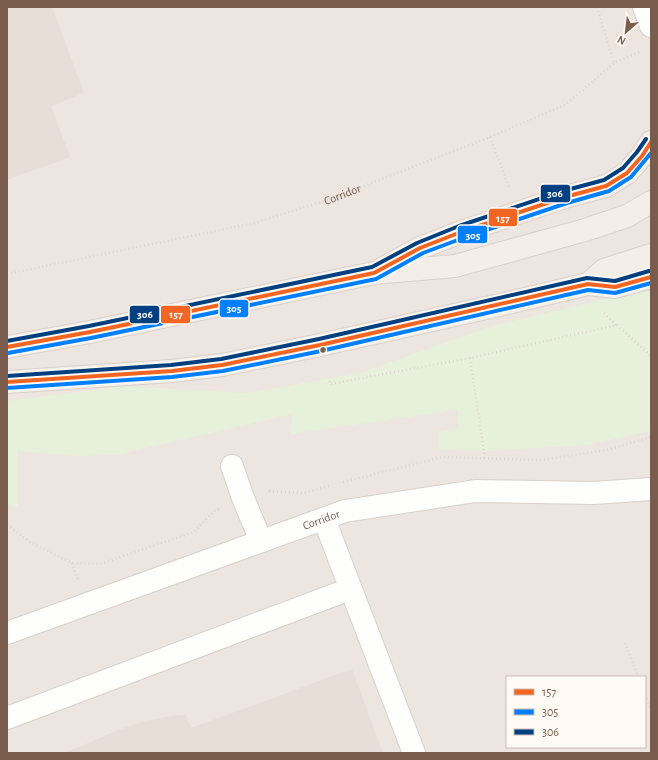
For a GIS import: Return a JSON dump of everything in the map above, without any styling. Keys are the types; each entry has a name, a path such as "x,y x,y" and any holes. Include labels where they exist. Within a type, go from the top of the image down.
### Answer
{"main road":[{"path":"374,273 420,248 461,232 606,186 627,173 647,149"},
{"path":"7,346 90,332 374,273 455,266 585,230 627,216 651,202"},
{"path":"588,284 604,270 651,255"},
{"path":"7,382 172,371 222,365 484,309 588,284 615,287 651,277"}],"street":[{"path":"644,7 651,26"},
{"path":"232,466 243,498 261,541"},
{"name":"Corridor","path":"7,633 345,511 475,492 593,493 651,489"},
{"path":"324,519 414,753"},
{"path":"7,718 350,589"}],"path":[{"path":"597,7 614,63"},
{"name":"Corridor","path":"7,274 254,223 328,200 490,137 565,105 614,63 645,50"},
{"path":"490,137 510,187"},
{"path":"330,381 330,384 470,358 617,325 651,356"},
{"path":"470,358 485,458"},
{"path":"625,643 638,676"},
{"path":"646,698 651,710"}],"shaded area":[{"path":"7,7 651,7 651,753 7,753"}],"green space":[{"path":"639,291 651,293 651,431 588,445 489,451 439,450 438,432 458,428 458,410 291,434 292,414 116,455 76,456 17,451 18,507 7,504 7,401 124,386 245,393 360,373 492,326"}],"building":[{"path":"7,7 52,7 84,93 51,106 70,157 7,180"},
{"path":"352,669 383,753 65,753 118,730 145,721 186,715 191,728"}],"transit line":[{"name":"306","path":"7,341 89,326 372,267 417,243 459,226 563,191 604,180 623,168 646,139"},
{"name":"157","path":"7,347 90,332 374,273 420,248 461,232 565,197 606,186 627,173 642,156 651,142"},
{"name":"305","path":"8,353 91,338 376,279 423,253 567,203 609,191 631,177 651,153"},
{"name":"306","path":"7,376 171,365 221,359 319,339 587,278 615,281 649,271"},
{"name":"157","path":"7,382 172,371 222,365 320,345 588,284 615,287 651,277"},
{"name":"305","path":"7,388 172,377 223,371 321,351 588,290 615,293 651,283"}]}
